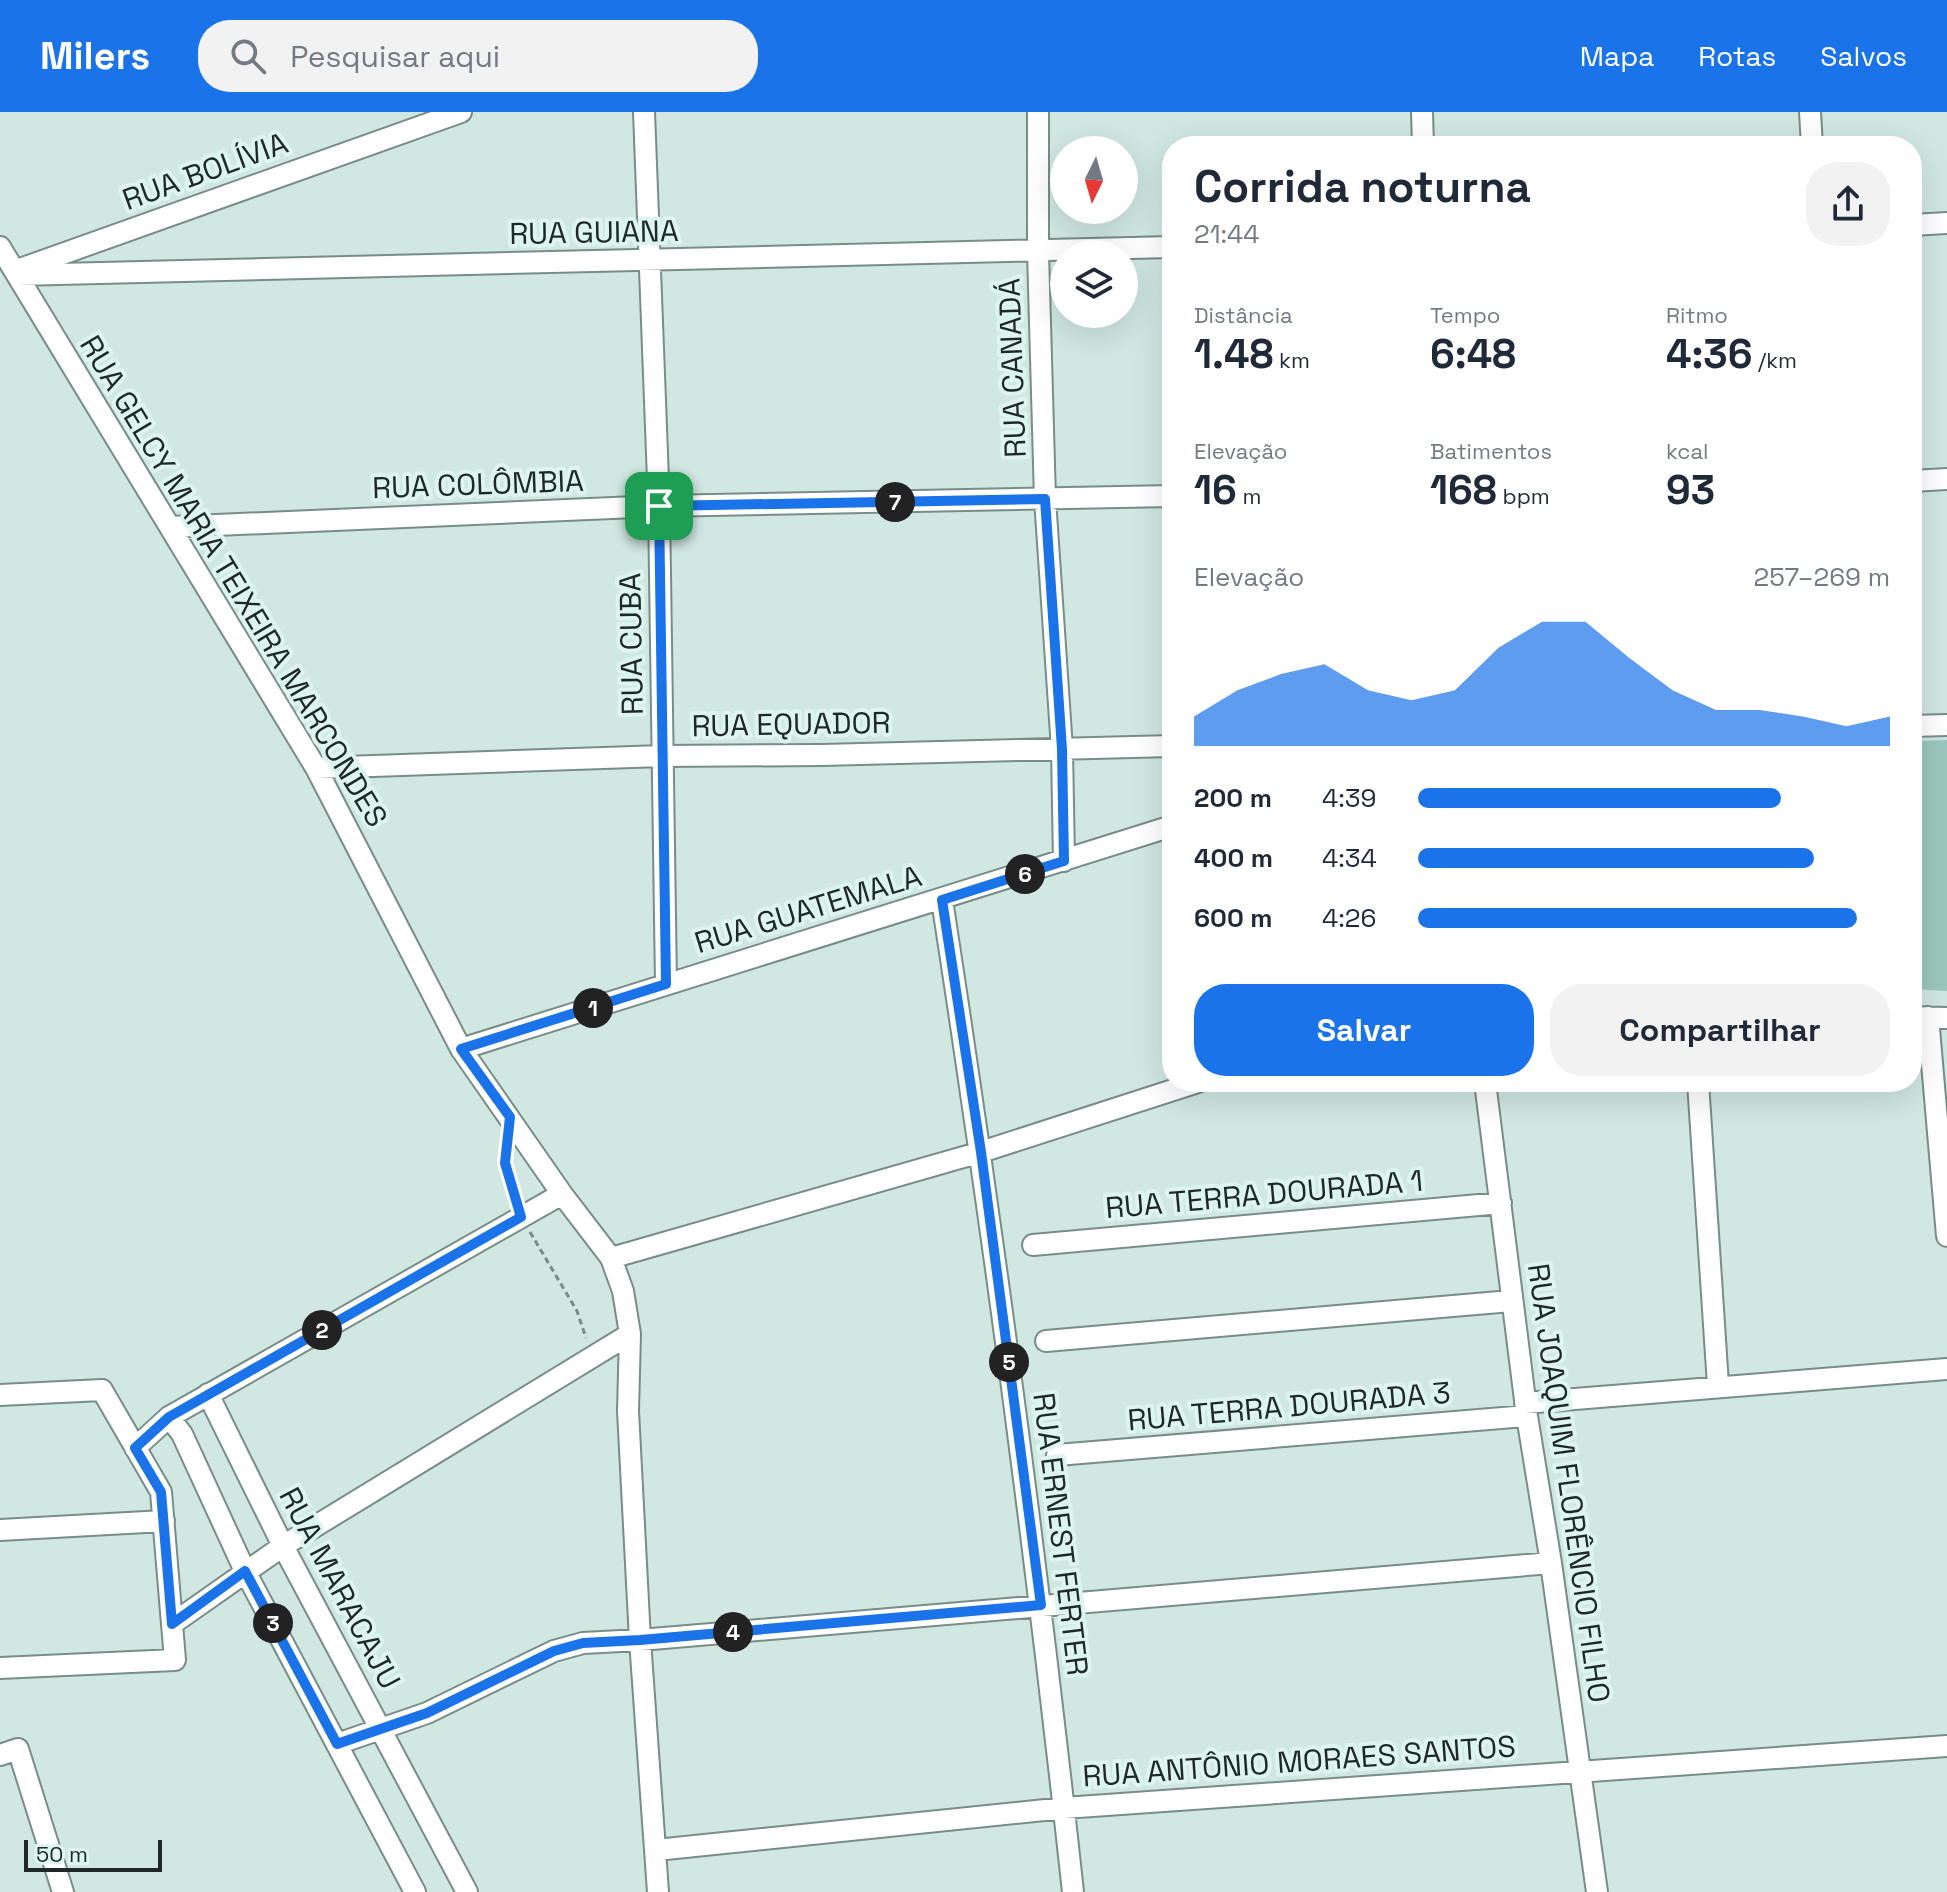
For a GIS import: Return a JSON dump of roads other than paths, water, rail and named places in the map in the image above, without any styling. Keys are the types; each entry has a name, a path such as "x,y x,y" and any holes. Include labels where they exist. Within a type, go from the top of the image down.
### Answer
{"street":[{"name":"RUA BOLÍVIA","path":"16,273 461,112"},
{"name":"RUA CUBA","path":"644,112 659,506 666,984"},
{"name":"RUA CANADÁ","path":"1038,112 1038,252 1045,499 1062,749 1064,861"},
{"path":"1422,112 1423,136"},
{"path":"1810,112 1811,136"},
{"path":"1922,224 1947,223"},
{"name":"RUA GELCY MARIA TEIXEIRA MARCONDES","path":"0,247 316,768 461,1049 562,1194 611,1258 623,1291 630,1334 628,1411 658,1892"},
{"name":"RUA GUIANA","path":"16,273 1162,247"},
{"path":"1922,480 1947,479"},
{"name":"RUA COLÔMBIA","path":"170,527 659,506 1162,496"},
{"path":"1922,726 1947,725"},
{"name":"RUA EQUADOR","path":"316,768 662,756 1162,746"},
{"name":"RUA GUATEMALA","path":"461,1049 1162,829"},
{"name":"RUA ERNEST FERTER","path":"942,900 981,1152 1041,1605 1073,1892"},
{"path":"1929,1017 1947,1236"},
{"path":"611,1258 981,1152 1167,1092"},
{"name":"RUA JOAQUIM FLORÊNCIO FILHO","path":"1486,1092 1511,1301 1597,1892"},
{"path":"1699,1092 1718,1385"},
{"path":"135,1448 169,1417 562,1194"},
{"name":"RUA TERRA DOURADA 1","path":"1033,1245 1501,1203"},
{"path":"1046,1341 1511,1301"},
{"path":"172,1624 283,1546 630,1334"},
{"name":"RUA TERRA DOURADA 3","path":"1057,1455 1526,1409 1718,1385 1947,1369"},
{"path":"0,1395 102,1390 161,1492 175,1660 0,1668"},
{"name":"RUA MARACAJU","path":"208,1394 283,1546 467,1892"},
{"path":"169,1417 182,1434 245,1571 415,1892"},
{"path":"0,1530 164,1521"},
{"path":"337,1744 427,1713 554,1651 583,1643 1551,1563"},
{"name":"RUA ANTÔNIO MORAES SANTOS","path":"656,1850 1064,1808 1947,1746"},
{"path":"0,1755 18,1749 63,1892"}]}
